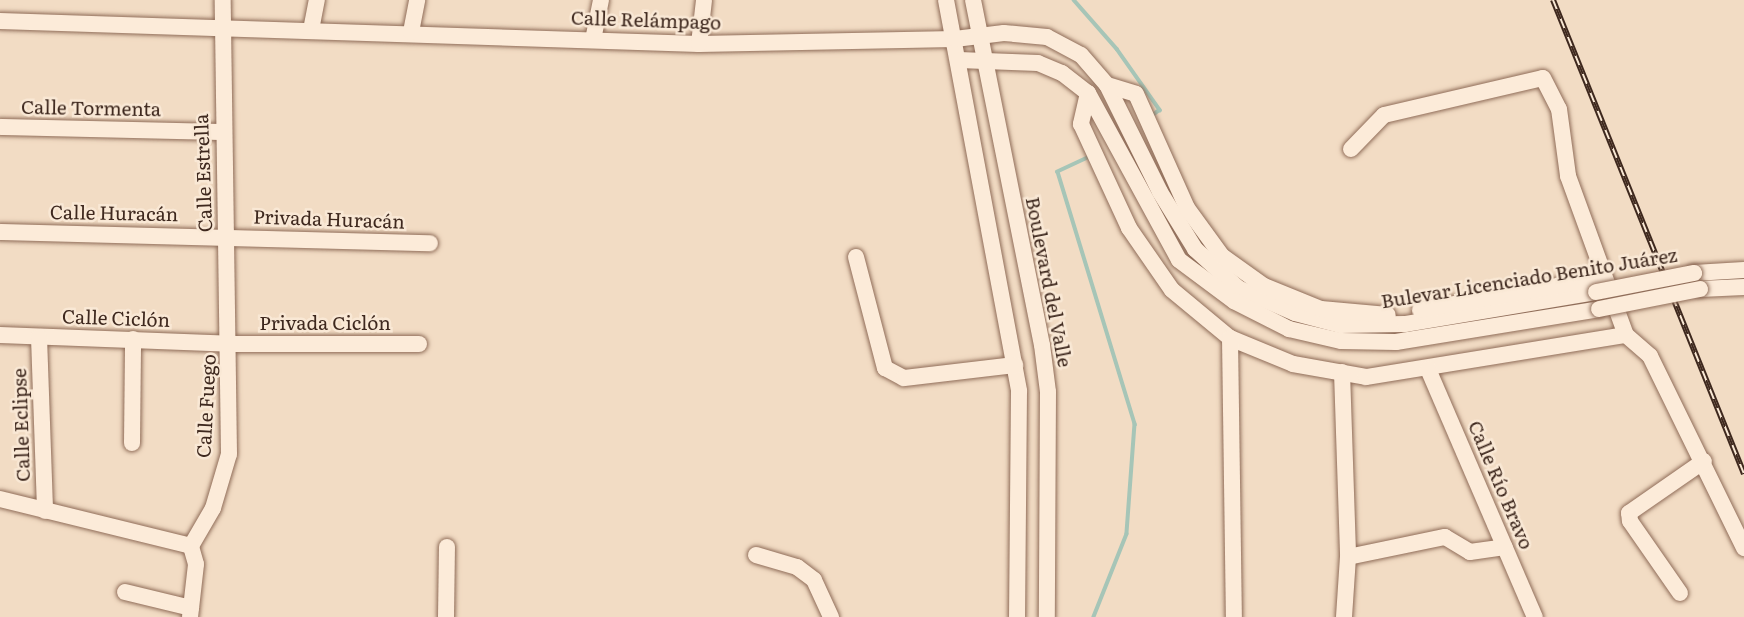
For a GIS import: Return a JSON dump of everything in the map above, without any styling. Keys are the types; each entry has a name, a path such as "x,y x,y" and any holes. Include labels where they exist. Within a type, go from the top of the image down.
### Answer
{"street":[{"name":"Calle Estrella","path":"223,0 220,29 230,344"},
{"path":"311,30 317,0"},
{"path":"411,32 417,0"},
{"path":"593,40 601,0"},
{"path":"699,44 704,0"},
{"path":"946,0 1018,391 1017,617"},
{"name":"Boulevard del Valle","path":"973,0 1042,345 1048,392 1047,617"},
{"name":"Calle Relámpago","path":"0,21 220,29 411,32 699,44 954,39"},
{"name":"Bulevar Licenciado Benito Juárez","path":"954,39 1004,33 1047,37 1081,55 1107,85 1160,192 1195,248 1238,288 1295,313 1340,325 1405,324 1600,285 1697,281 1744,288"},
{"name":"Bulevar Licenciado Benito Juárez","path":"959,60 983,58 1038,63 1062,73 1088,93 1179,260 1234,301 1289,329 1341,341 1396,342 1599,309 1744,270"},
{"path":"1352,149 1384,115 1543,78 1559,109 1568,176 1600,285 1626,335 1650,356 1679,422 1704,461 1744,548"},
{"path":"1107,85 1136,94 1187,208 1223,256 1264,286 1321,309 1390,315 1600,285"},
{"path":"1088,93 1081,124 1129,228 1172,290 1230,338 1293,364 1366,377 1626,335"},
{"name":"Calle Tormenta","path":"0,127 223,132"},
{"name":"Calle Huracán","path":"0,232 226,236"},
{"name":"Privada Huracán","path":"226,236 430,243"},
{"path":"856,257 885,368 904,378 1015,365"},
{"name":"Calle Ciclón","path":"0,335 230,344"},
{"name":"Calle Eclipse","path":"39,337 45,511"},
{"path":"1230,338 1234,617"},
{"path":"132,443 133,339"},
{"name":"Privada Ciclón","path":"230,344 419,344"},
{"name":"Calle Fuego","path":"191,546 213,508 229,454 230,344"},
{"name":"Calle Río Bravo","path":"1428,369 1535,617"},
{"path":"1342,372 1348,557 1344,617"},
{"path":"1680,593 1630,522 1629,513 1704,461"},
{"path":"0,499 191,546 196,564 190,613 125,592"},
{"path":"1348,557 1445,537 1470,552 1505,547"},
{"path":"446,617 447,547"},
{"path":"756,555 796,567 814,580 831,617"}],"waterway":[{"path":"1074,0 1117,49 1160,110 1151,117"},
{"path":"1092,156 1058,172 1135,424 1127,534 1094,617"}],"railway":[{"path":"1553,0 1744,474"}]}
